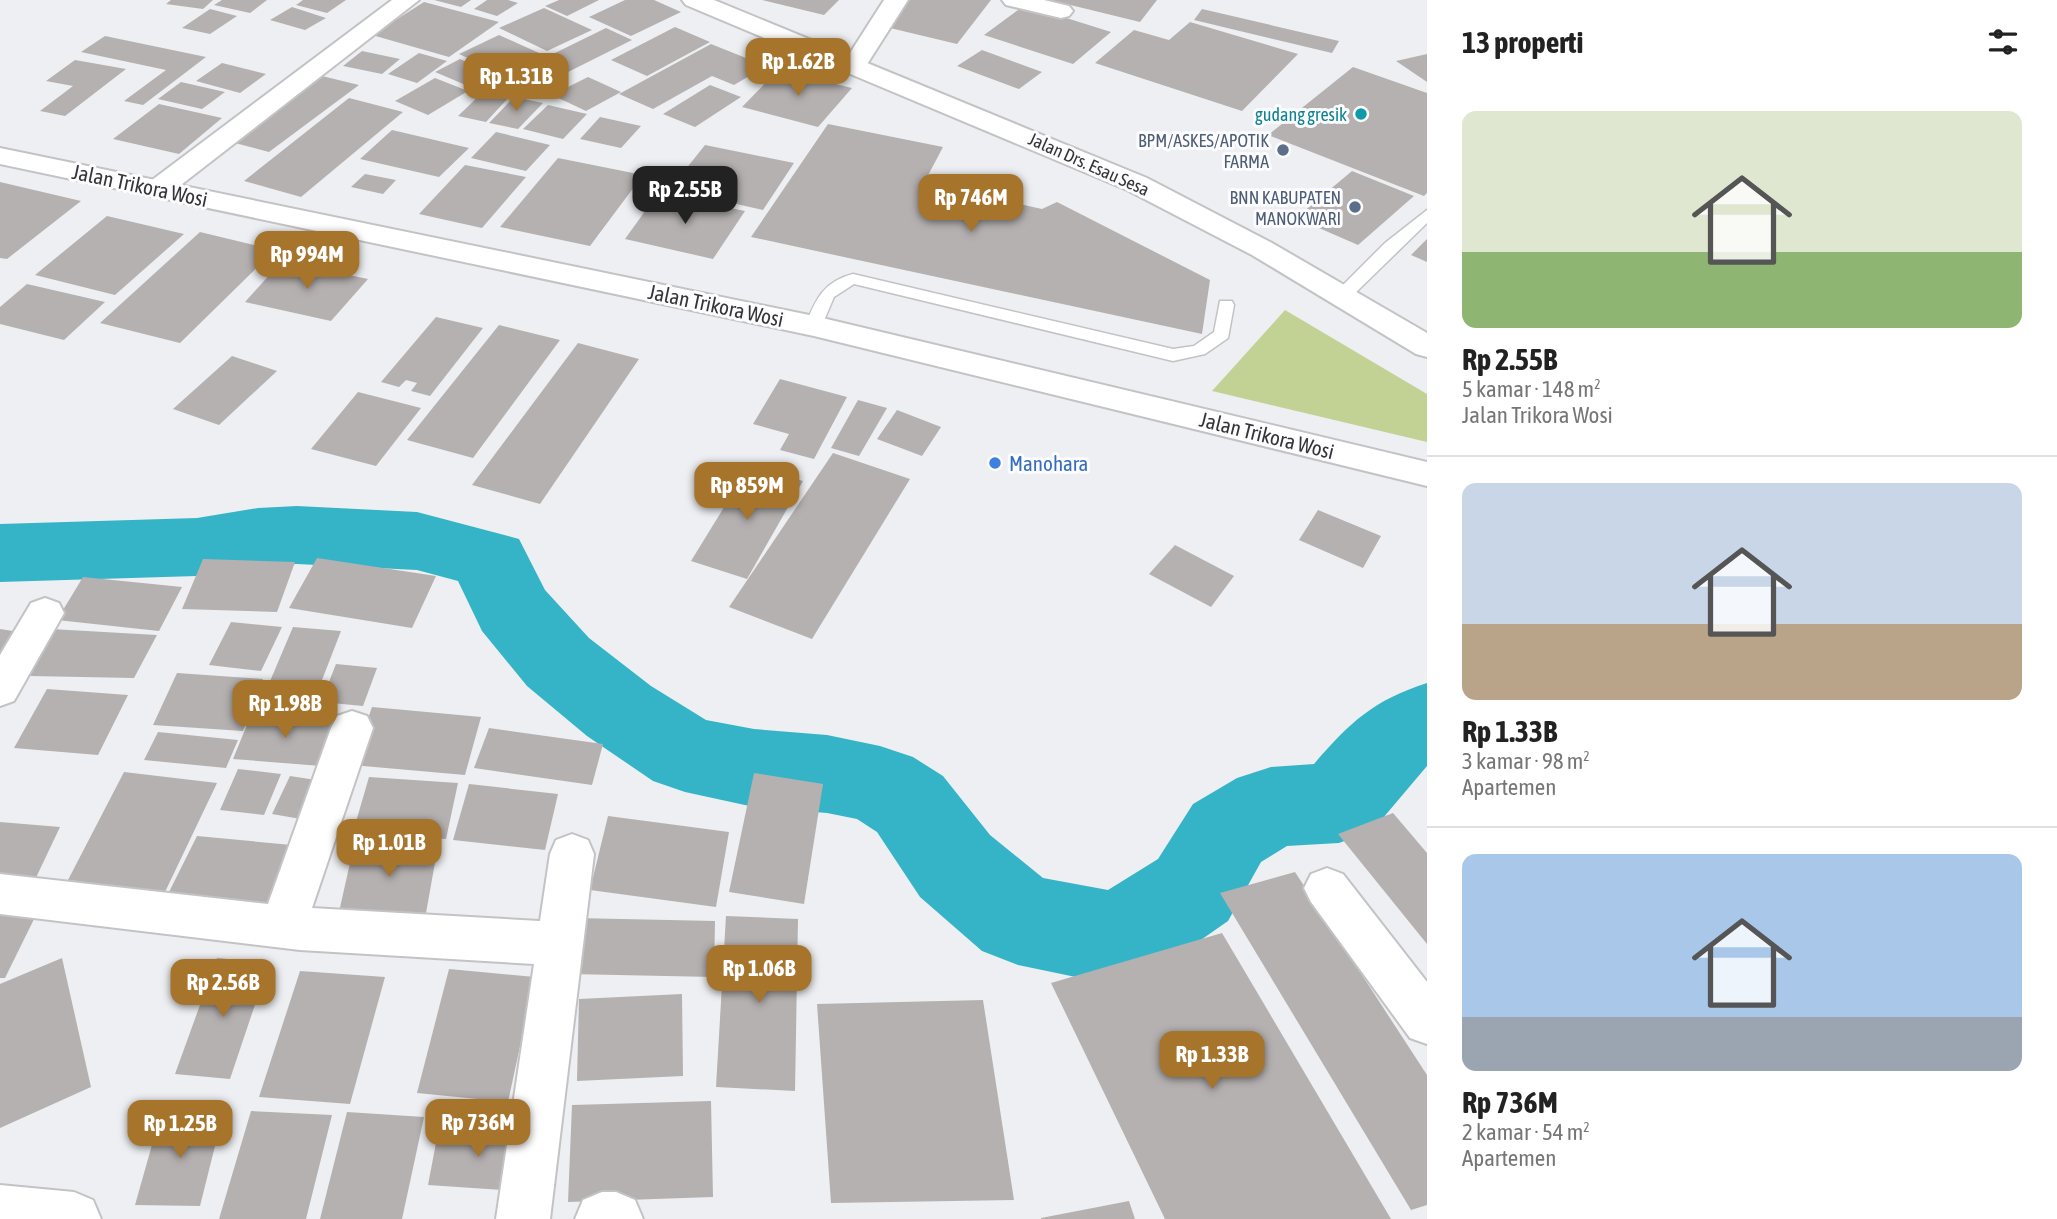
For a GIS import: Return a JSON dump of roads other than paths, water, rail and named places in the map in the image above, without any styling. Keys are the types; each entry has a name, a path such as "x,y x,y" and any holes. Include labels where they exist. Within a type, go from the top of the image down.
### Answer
{"main road":[{"path":"158,189 407,0"},
{"name":"Jalan Drs. Esau Sesa","path":"694,0 855,64 1137,184 1251,243 1427,347"},
{"path":"855,64 896,0"},
{"path":"1014,0 1062,11"},
{"name":"Jalan Trikora Wosi","path":"0,156 814,326 1427,474"},
{"path":"0,690 45,613"},
{"path":"283,927 352,728"},
{"path":"523,1219 572,854"},
{"path":"1327,888 1427,1021"},
{"path":"0,894 283,927 560,944"},
{"path":"0,1212 74,1219"},
{"path":"602,1219 617,1219"}],"lane":[{"path":"1342,296 1391,246 1427,215"},
{"path":"814,326 829,290 837,283 853,279 1173,355 1199,350 1222,334 1226,305"}],"waterway":[{"path":"0,553 197,547 258,537 297,535 417,541 490,560 512,609 558,662 619,711 685,754 754,768 827,774 880,785 910,804 955,866 1018,919 1119,939 1193,890 1227,833 1271,807 1339,803 1389,745 1413,726 1427,719"}],"place":[{"name":"gudang gresik","path":"1361,114"},
{"name":"BPM/ASKES/APOTIK FARMA","path":"1283,150"},
{"name":"BNN KABUPATEN MANOKWARI","path":"1355,207"},
{"name":"Manohara","path":"995,463"}]}
